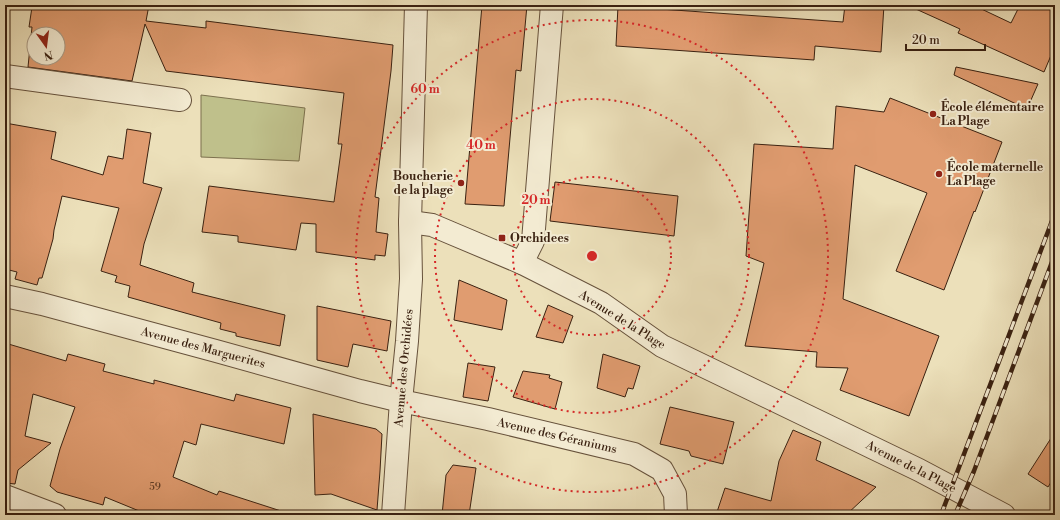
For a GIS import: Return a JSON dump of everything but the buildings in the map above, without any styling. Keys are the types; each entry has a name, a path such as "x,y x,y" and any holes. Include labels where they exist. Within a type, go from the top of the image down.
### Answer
{"street":[{"path":"410,222 416,5"},
{"path":"522,263 533,241 552,5"},
{"path":"5,76 180,100"},
{"name":"Avenue de la Plage","path":"410,222 432,225 522,263 601,303 662,346 919,470 1004,515"},
{"name":"Avenue des Orchidées","path":"394,515 401,401 411,279 410,222"},
{"name":"Avenue des Marguerites","path":"5,296 50,306 401,401"},
{"name":"Avenue des Géraniums","path":"401,401 634,454 662,470 675,494 676,515"},
{"path":"5,496 55,515"}],"green space":[{"path":"201,95 305,108 299,161 201,157"}],"railway":[{"path":"941,515 1055,213"},
{"path":"955,515 974,471 1055,254"}],"place":[{"name":"École élémentaire La Plage","path":"933,114"},
{"name":"École maternelle La Plage","path":"939,174"},
{"name":"Boucherie de la plage","path":"461,183"},
{"name":"Orchidees","path":"502,238"}]}
